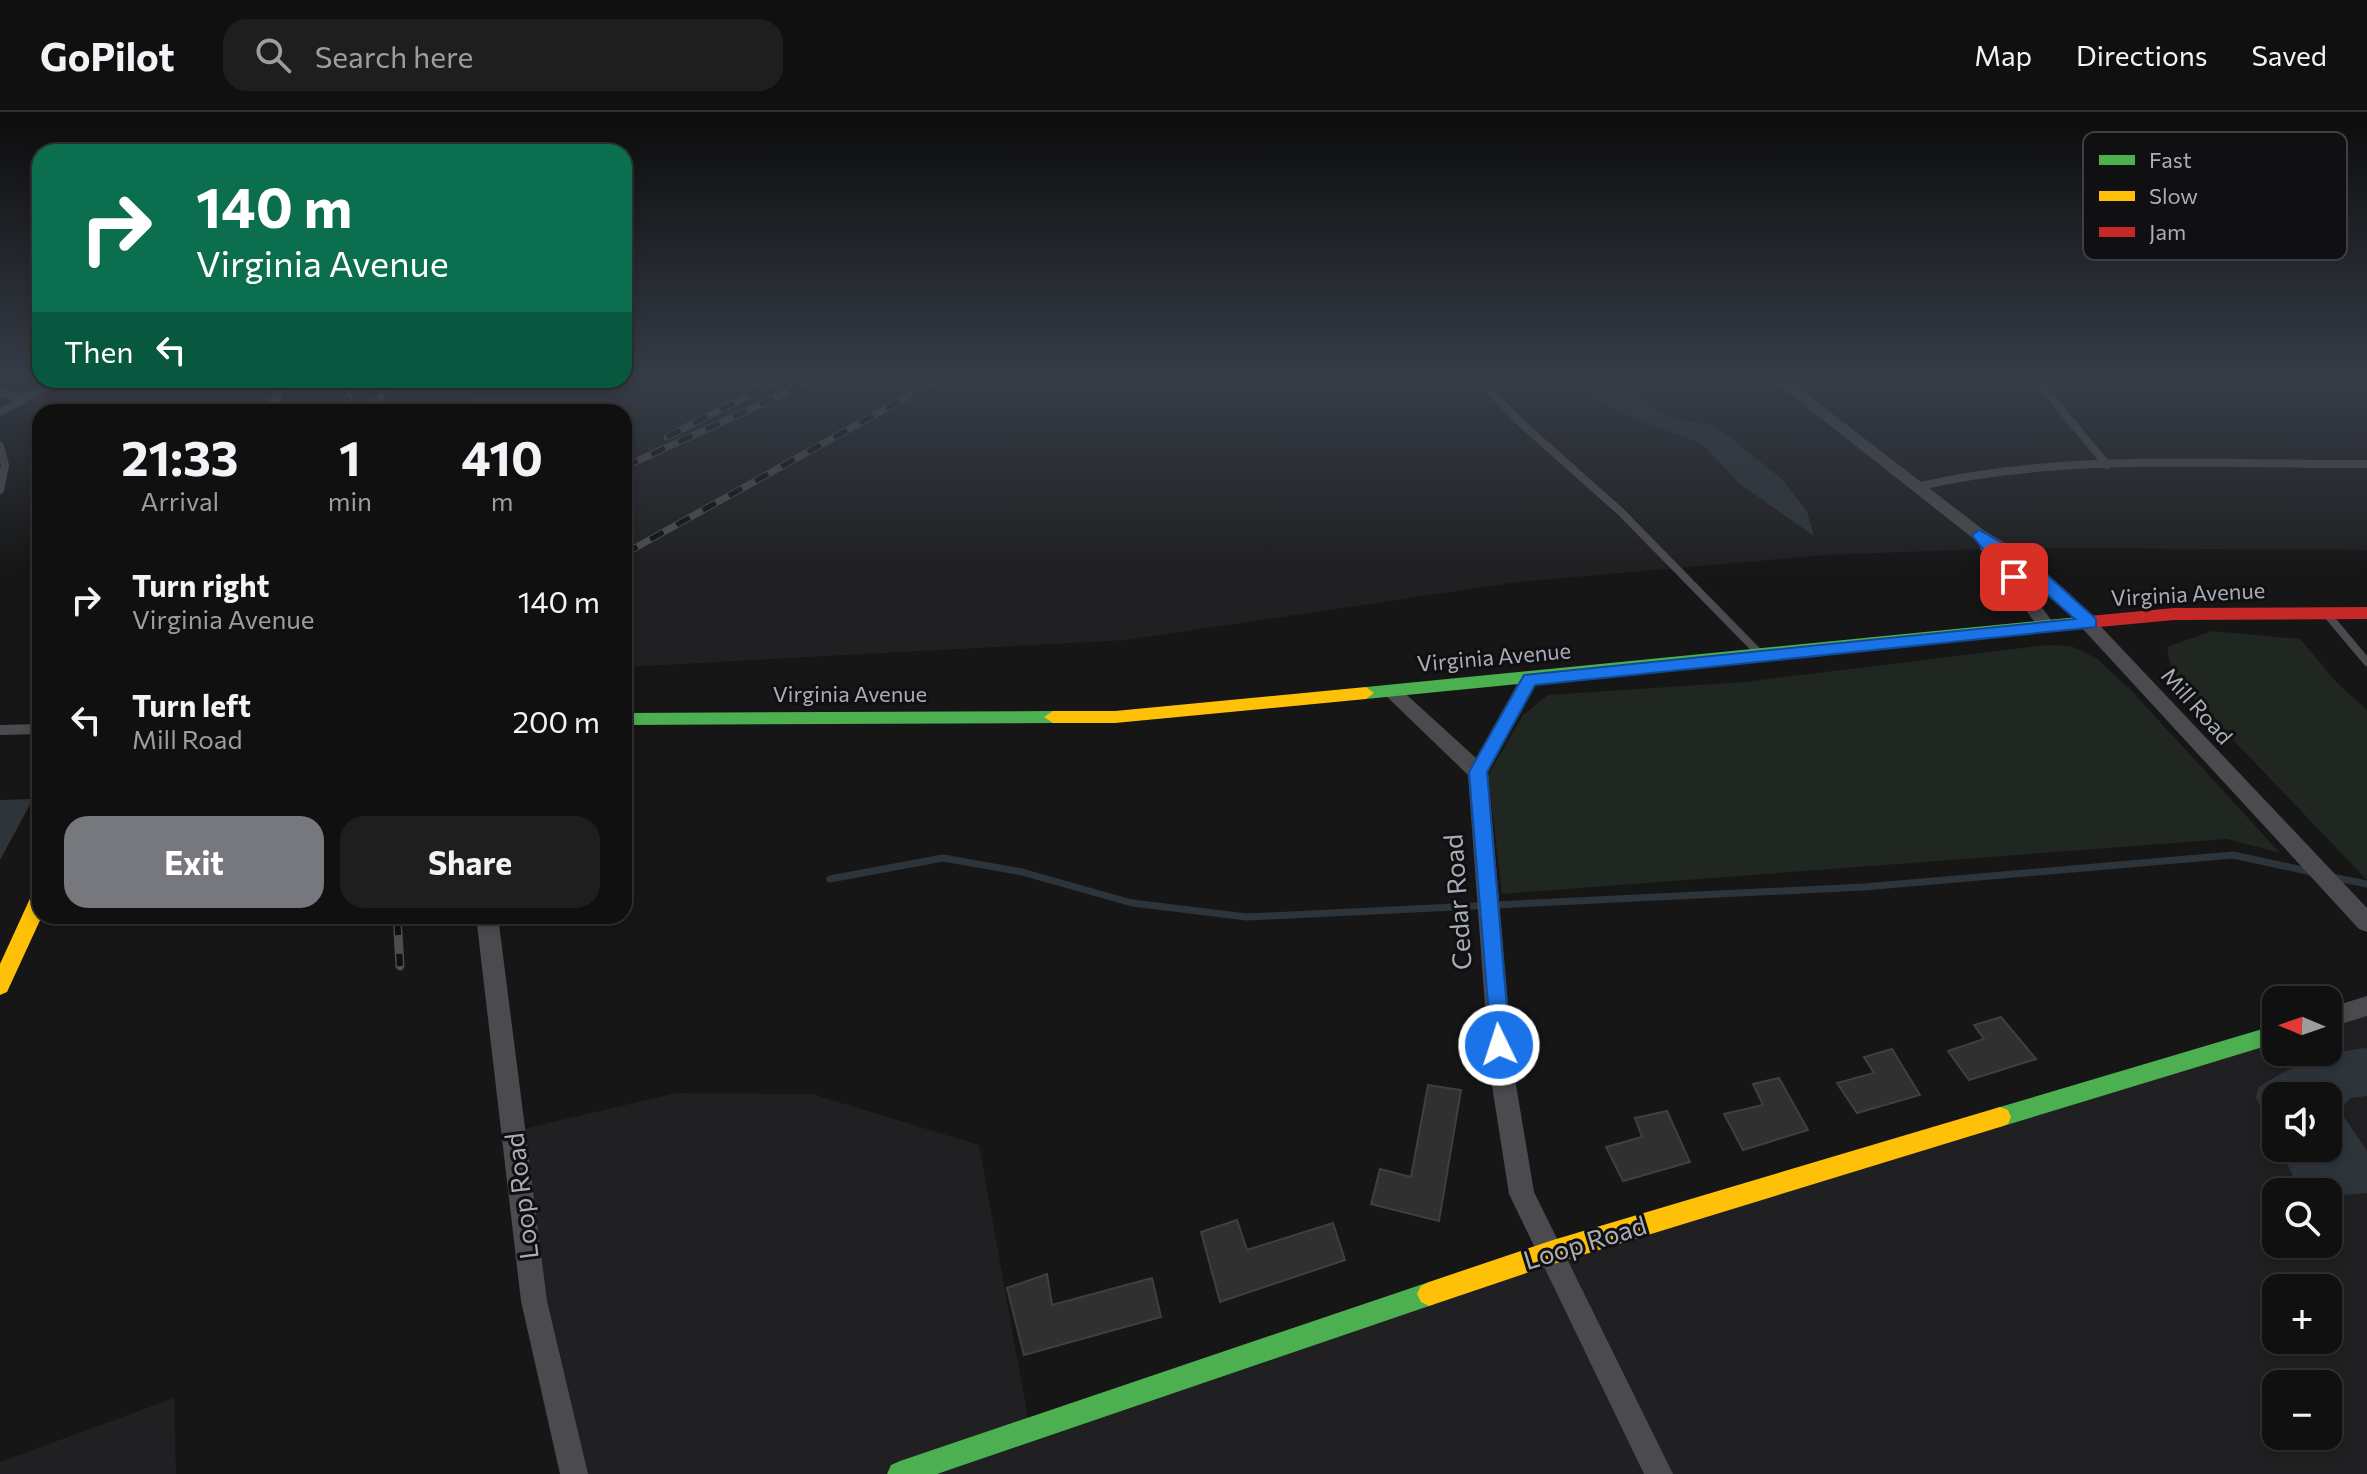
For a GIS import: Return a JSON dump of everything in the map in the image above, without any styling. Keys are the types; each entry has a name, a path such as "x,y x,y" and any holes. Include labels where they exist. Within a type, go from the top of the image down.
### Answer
{"main road":[{"name":"Virginia Avenue","path":"632,719 1115,717 2174,614 2367,613"},
{"path":"0,986 32,916"},
{"name":"Loop Road","path":"900,1474 1553,1252 2262,1038"}],"street":[{"name":"Mill Road","path":"1859,443 1979,535 2021,560 2090,623 2367,923"},
{"name":"Mill Road","path":"1979,535 2048,628"},
{"path":"1390,691 1478,772 1530,679"},
{"name":"Cedar Road","path":"1478,772 1502,1073 1522,1194 1659,1474"},
{"name":"Loop Road","path":"488,924 534,1301 574,1474"},
{"path":"2342,1014 2367,1006"}],"lane":[{"path":"1543,443 1621,512 1762,656"},
{"path":"2088,443 2107,465"},
{"path":"0,446 5,465 0,490"},
{"path":"1916,487 1979,472 2107,465 2367,464"},
{"path":"2326,613 2367,662"},
{"path":"0,730 32,729"}],"shaded area":[{"path":"632,443 2367,443 2367,550 2011,548 1825,555 1518,582 1126,640 632,667"},
{"path":"1701,443 1736,443 1783,480 1807,511 1814,536 1740,484"},
{"path":"2212,631 2300,639 2338,684 2367,710 2367,880 2193,698 2171,669 2167,647"},
{"path":"2047,645 2071,646 2096,658 2132,691 2280,853 2227,839 1502,894 1488,775 1523,715 1548,695 1744,682"},
{"path":"32,799 0,860 0,800"},
{"path":"2367,1006 2367,1474 574,1474 515,1131 676,1093 812,1094 979,1145 1030,1430 2262,1038 2262,1066 2342,1066 2342,1014"},
{"path":"2367,1048 2367,1096 2350,1098 2342,1108 2342,1082 2266,1082 2297,1066 2342,1066 2342,1052"},
{"path":"2262,1085 2262,1110 2256,1097"},
{"path":"2342,1114 2367,1151 2367,1193 2342,1195 2342,1178 2295,1178 2286,1162 2342,1162"},
{"path":"174,1398 176,1474 0,1474 0,1462"}],"building":[{"path":"2001,1017 2036,1059 1969,1080 1948,1051 1984,1039 1974,1025"},
{"path":"1892,1049 1920,1095 1857,1113 1837,1083 1874,1073 1864,1057"},
{"path":"1779,1078 1808,1130 1743,1150 1724,1114 1763,1105 1753,1084"},
{"path":"1428,1085 1461,1090 1439,1221 1371,1204 1380,1169 1411,1177"},
{"path":"1667,1111 1690,1162 1623,1181 1606,1147 1642,1137 1635,1118"},
{"path":"1237,1220 1247,1250 1333,1223 1345,1260 1220,1302 1201,1232"},
{"path":"1047,1274 1052,1305 1152,1278 1161,1317 1024,1355 1007,1288"}],"waterway":[{"path":"830,879 943,858 1022,872 1132,903 1247,917 1864,887 2233,855 2312,872"},
{"path":"2332,877 2367,884"}],"railway":[{"path":"632,463 677,443"},
{"path":"632,550 825,443"},
{"path":"397,924 400,966"}],"traffic: fast":[{"path":"1366,693 2078,623"},
{"path":"632,719 1053,717"},
{"path":"2000,1117 2262,1038"},
{"path":"900,1474 1429,1294"}],"traffic: slow":[{"path":"1053,717 1115,717 1366,693"},
{"path":"0,986 32,916"},
{"path":"1429,1294 1553,1252 2000,1117"}],"traffic: jam":[{"path":"2078,623 2174,614 2367,613"}],"route":[{"path":"1499,1045 1478,772 1530,679 2090,623 2021,560 1979,535 2014,577"}]}
